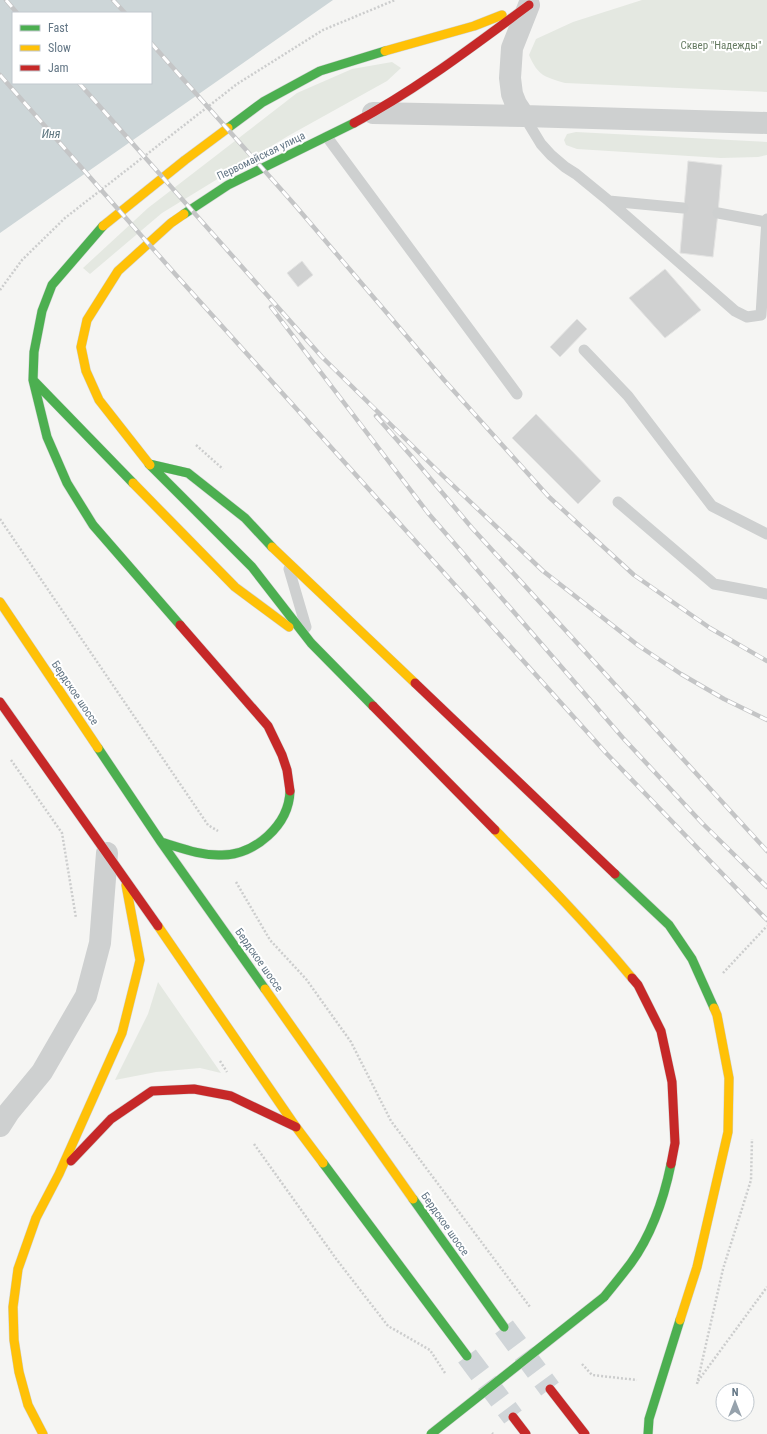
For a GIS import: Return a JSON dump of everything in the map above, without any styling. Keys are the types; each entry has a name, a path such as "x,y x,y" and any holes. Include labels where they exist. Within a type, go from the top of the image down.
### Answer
{"main road":[{"name":"Первомайская улица","path":"311,643 252,567 149,464 99,400 86,371 81,347 87,320 118,271 171,222 228,184 327,137 373,113 440,71 532,4"},
{"path":"161,842 200,853 221,855 231,855 258,843 275,830 285,812 291,792 288,770 281,749 268,726 204,650 160,604 93,525 67,483 47,437 33,380 34,352 42,311 52,285 99,229 185,160 263,102 320,71 397,47 474,26 532,4"},
{"path":"33,380 235,587 311,643 561,897 603,943 638,985 661,1031 672,1082 675,1143 668,1185 653,1225 632,1262 604,1297 431,1434"},
{"path":"149,464 188,473 245,518 287,562 669,925 692,958 717,1015 729,1078 728,1132 696,1267 660,1381 650,1419 648,1434"},
{"name":"Бердское шоссе","path":"0,602 161,842 504,1327"},
{"path":"0,702 125,878 296,1127 467,1356"},
{"path":"43,1434 28,1406 19,1372 14,1340 13,1307 18,1269 36,1218 59,1174 122,1033 140,960 125,878"},
{"path":"59,1174 111,1119 152,1091 194,1089 231,1096 296,1127"},
{"path":"550,1389 585,1434"},
{"path":"513,1417 526,1434"}],"street":[{"path":"524,116 516,104 512,94 510,78 512,48 532,4"},
{"path":"373,113 767,123"},
{"path":"3,1114 42,1072 86,996 100,943 107,853"}],"lane":[{"path":"524,116 541,144 551,155 609,201 735,311 748,317 761,315 767,220 718,214"},
{"path":"327,137 517,394"},
{"path":"609,201 684,208"},
{"path":"584,350 628,396 712,506 767,534"},
{"path":"618,502 714,584 767,594"},
{"path":"287,562 311,643"}],"path":[{"path":"0,518 208,825 221,832"},
{"path":"9,758 62,833 76,918"},
{"path":"236,882 270,940 306,979 351,1042 392,1122 530,1307"},
{"path":"254,1144 337,1260 388,1326 430,1350 445,1373"},
{"path":"696,1384 767,1287"},
{"path":"582,1364 592,1375 638,1380"}],"green space":[{"name":"Сквер \"Надежды\"","path":"642,0 767,0 767,92 565,83 543,75 532,62 529,55 536,39 573,22"},
{"path":"392,62 401,68 387,81 288,136 162,213 90,274 83,268 148,208 297,93 352,69"},
{"path":"576,132 767,142 767,155 758,157 721,158 577,149 566,145 564,140 567,134"},
{"path":"158,982 221,1073 200,1068 156,1072 115,1080 148,1014"}],"water":[{"name":"Иня","path":"0,0 333,0 0,233"}],"building":[{"path":"688,161 722,165 713,257 680,253"},
{"path":"302,261 313,275 298,287 287,273"},
{"path":"665,269 701,310 665,338 629,298"},
{"path":"577,319 587,329 560,357 550,347"},
{"path":"536,414 601,481 578,504 512,438"}],"tunnel":[{"path":"504,1327 550,1389"},
{"path":"467,1356 513,1417"}],"railway":[{"path":"6,0 16,12"},
{"path":"113,0 124,12"},
{"path":"152,44 294,204 444,380 549,497 634,575 710,628 767,661"},
{"path":"0,75 176,275 607,754 767,920"},
{"path":"80,84 322,357 441,474 543,571 639,646 681,674 724,699 767,720"},
{"path":"271,307 428,513 623,738 702,823 767,887"},
{"path":"376,416 472,528 767,851"}],"traffic: fast":[{"path":"228,128 263,102 320,71 385,51"},
{"path":"184,214 228,185 354,123"},
{"path":"103,226 52,285 42,311 34,352 33,380 133,483"},
{"path":"33,380 47,437 67,483 93,525 180,625"},
{"path":"149,464 188,473 245,518 272,547"},
{"path":"150,465 252,567 311,643 373,706"},
{"path":"98,748 161,842 265,989"},
{"path":"161,842 191,851 214,855 234,854 246,850 258,844 277,826 284,815 288,804 290,791"},
{"path":"615,874 669,925 692,959 714,1008"},
{"path":"323,1163 467,1356"},
{"path":"604,1297 631,1263 645,1240 661,1203 671,1164"},
{"path":"413,1199 504,1327"},
{"path":"431,1434 604,1297"},
{"path":"648,1434 649,1419 680,1320"}],"traffic: slow":[{"path":"385,51 474,26 502,15"},
{"path":"103,226 185,160 228,128"},
{"path":"150,465 99,400 86,371 81,347 87,320 118,271 171,223 184,214"},
{"path":"133,483 235,587 289,627"},
{"path":"272,547 415,683"},
{"path":"0,602 98,748"},
{"path":"495,830 548,884 632,978"},
{"path":"59,1174 122,1033 137,973 140,960 126,885"},
{"path":"158,926 296,1127 323,1163"},
{"path":"265,989 413,1199"},
{"path":"680,1320 697,1267 728,1132 729,1078 717,1015 714,1008"},
{"path":"43,1434 28,1405 19,1372 14,1340 13,1307 18,1269 36,1218 59,1174"}],"traffic: jam":[{"path":"354,123 422,82 529,5"},
{"path":"180,625 268,726 282,755 287,770 290,791"},
{"path":"415,683 615,874"},
{"path":"0,702 158,926"},
{"path":"373,706 495,830"},
{"path":"632,978 638,985 661,1031 672,1082 675,1143 671,1164"},
{"path":"71,1161 111,1119 152,1091 194,1089 231,1096 296,1127"},
{"path":"550,1389 585,1434"},
{"path":"513,1417 526,1434"}]}
